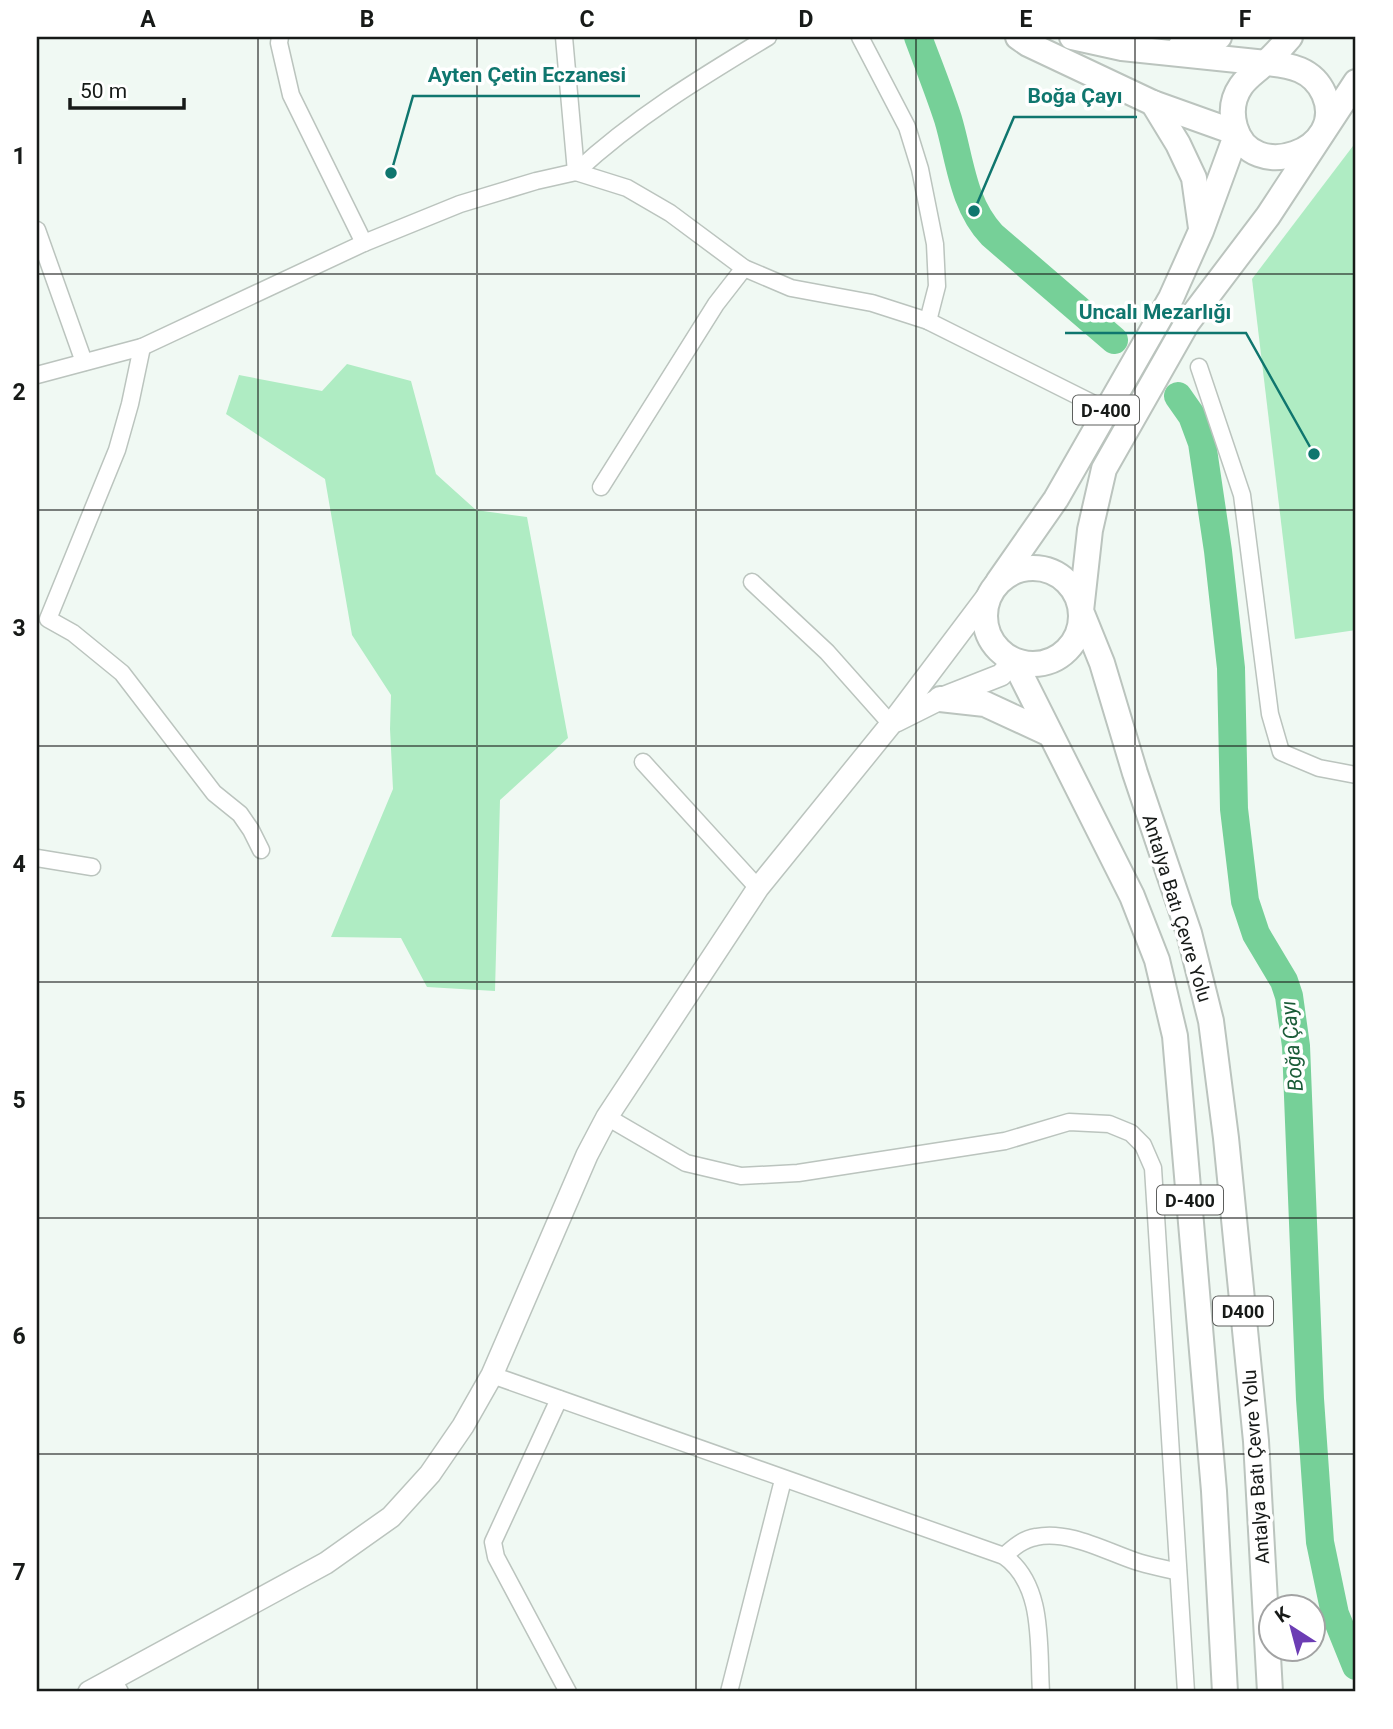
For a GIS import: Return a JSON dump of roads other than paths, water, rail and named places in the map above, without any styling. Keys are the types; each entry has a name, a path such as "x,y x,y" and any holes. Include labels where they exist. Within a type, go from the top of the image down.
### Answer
{"highway":[{"path":"1018,37 1153,103 1237,133"},
{"path":"1072,37 1122,48 1298,68 1311,75 1321,87 1327,101 1328,116 1324,132"},
{"path":"1161,52 1219,37"},
{"path":"1290,37 1241,85 1234,100 1233,118 1237,133 1249,149 1258,155 1273,158 1302,150 1324,132 1356,82"},
{"path":"1153,103 1178,144 1194,178 1201,231"},
{"name":"Antalya Batı Çevre Yolu","path":"1270,1692 1256,1441 1226,1138 1210,1021 1189,933 1135,773 1102,663 1081,611 1088,542 1104,469 1186,323 1268,216 1324,132"},
{"path":"1201,231 1237,133"},
{"name":"D-400","path":"1201,231 1171,298 1056,499 989,596 985,622 993,643 1001,653 1014,661 1132,896 1157,960 1175,1036 1213,1477 1226,1692"},
{"path":"998,582 1025,568 1045,569 1062,577 1079,599 1081,611 1078,635 1066,652 1046,663 1033,665 1014,661"},
{"path":"940,699 985,704 1051,734"}],"main road":[{"path":"89,1692 116,1686 326,1563 391,1517 430,1474 463,1426 492,1375 587,1155 607,1117 758,888 891,723 998,582"},
{"path":"891,723 940,699 1001,676 1014,661"}],"street":[{"path":"280,37 279,43 292,95 364,243"},
{"path":"564,37 576,172"},
{"path":"37,375 142,347 364,243 460,204 576,172 611,140 691,83 768,37"},
{"path":"860,37 907,127 920,169 934,244 937,286 928,321"},
{"path":"576,172 627,188 660,206 744,268 791,288 872,303 928,321 1106,410"},
{"path":"37,230 84,362"},
{"path":"601,487 716,304 744,268"},
{"path":"142,347 117,450 42,616 73,633 122,673 214,793 240,814 261,850"},
{"path":"1199,367 1242,495 1270,714 1282,752 1320,768 1356,775"},
{"path":"752,582 827,652 891,723"},
{"path":"643,762 758,888"},
{"path":"37,858 92,867"},
{"path":"607,1117 686,1163 741,1176 798,1173 991,1143 1069,1122 1109,1124 1131,1133 1143,1145 1153,1168 1186,1692"},
{"path":"492,1375 1004,1556 1015,1564 1025,1577 1035,1608 1041,1692"},
{"path":"559,1399 493,1542 496,1557 568,1692"},
{"path":"729,1692 783,1480"},
{"path":"1004,1556 1019,1544 1035,1537 1056,1536 1088,1544 1138,1563 1178,1572"}],"waterway":[{"name":"Boğa Çayı","path":"918,37 948,119 968,195 982,222 992,235 1114,340"},
{"name":"Boğa Çayı","path":"1178,396 1192,416 1202,443 1218,551 1231,668 1234,809 1245,901 1256,934 1284,981 1289,996 1296,1046 1310,1399 1320,1542 1335,1614 1356,1666"}],"place":[{"name":"Ayten Çetin Eczanesi","path":"391,173"},
{"name":"Boğa Çayı","path":"974,211"},
{"name":"Uncalı Mezarlığı","path":"1314,454"}]}
